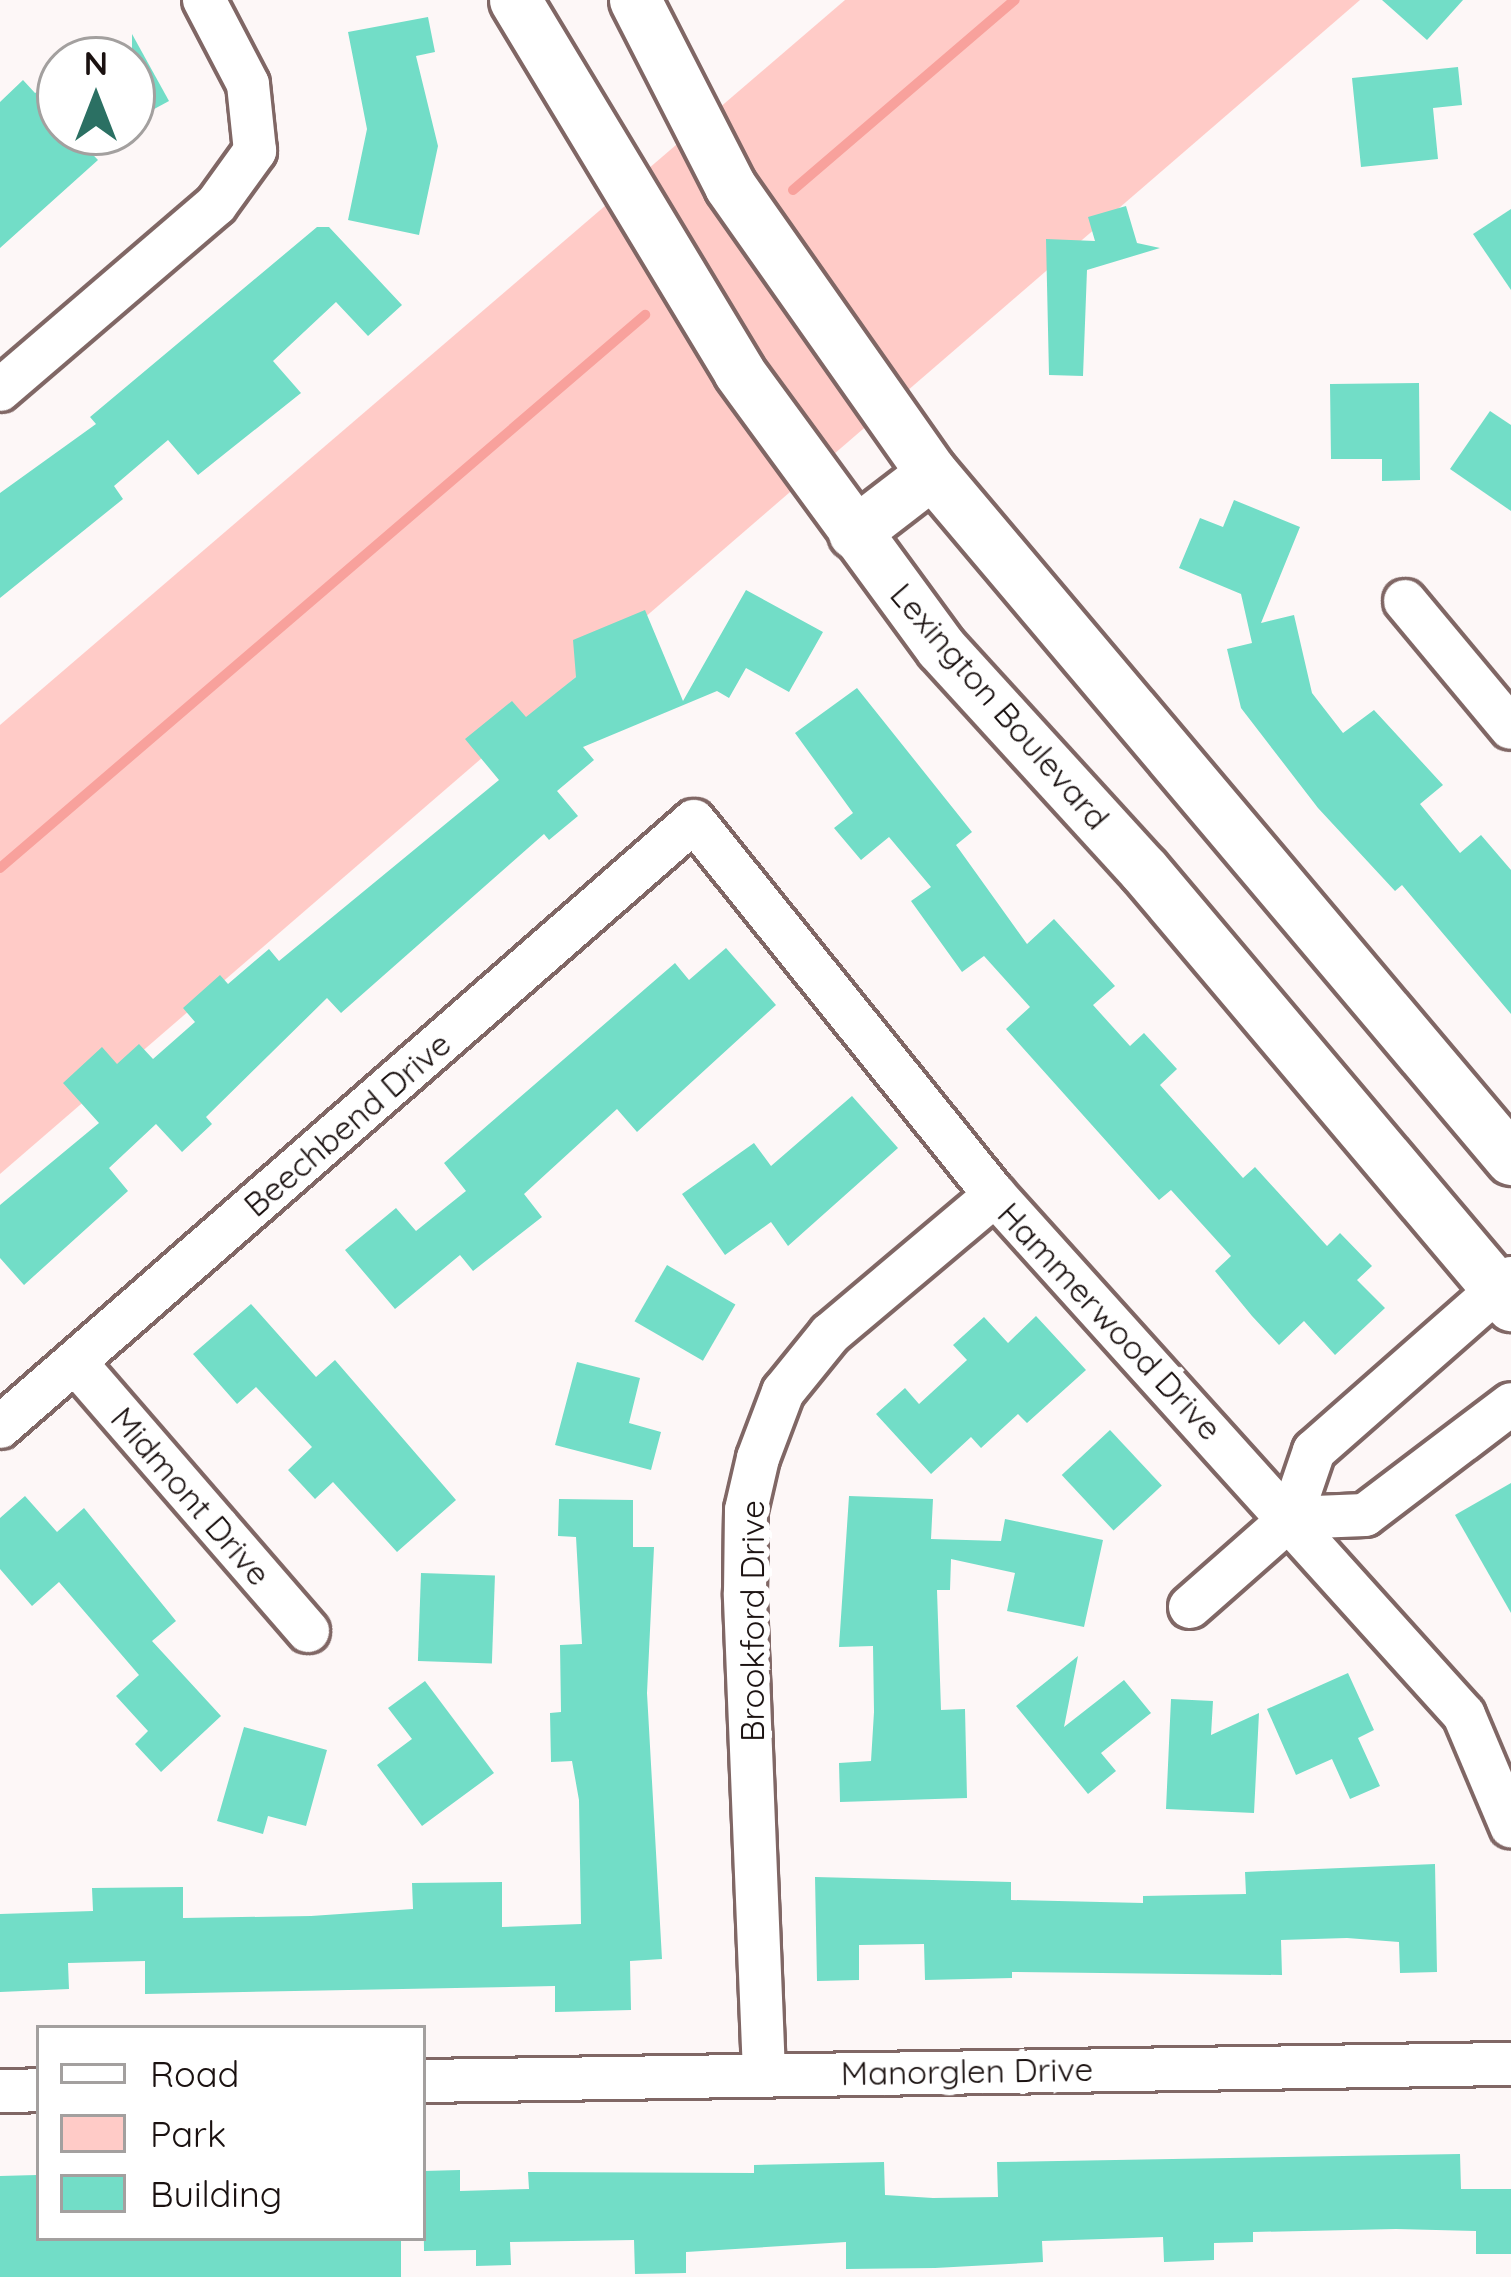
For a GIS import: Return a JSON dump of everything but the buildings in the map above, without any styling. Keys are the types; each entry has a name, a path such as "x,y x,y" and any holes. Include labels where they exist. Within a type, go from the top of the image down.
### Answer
{"street":[{"path":"0,390 207,212 255,151 248,84 204,0"},
{"name":"Lexington Boulevard","path":"515,0 739,372 941,648 1143,869 1506,1291"},
{"path":"635,0 730,186 932,473 1511,1159"},
{"path":"854,533 932,473"},
{"path":"1406,601 1511,728"},
{"name":"Hammerwood Drive","path":"694,821 995,1196 1291,1517 1464,1715 1511,1826"},
{"name":"Beechbend Drive","path":"0,1427 694,821"},
{"name":"Brookford Drive","path":"764,2073 745,1593 746,1510 758,1458 782,1392 830,1334 995,1196"},
{"path":"1190,1607 1291,1517 1314,1451 1506,1291"},
{"name":"Midmont Drive","path":"75,1362 308,1631"},
{"path":"1291,1517 1365,1515 1511,1404"},
{"name":"Manorglen Drive","path":"426,2081 1511,2064"},
{"path":"0,2091 36,2090"}],"green space":[{"path":"845,0 1360,0 0,1174 0,725"}],"waterway":[{"path":"793,190 1015,0"},
{"path":"0,868 645,315"}]}
